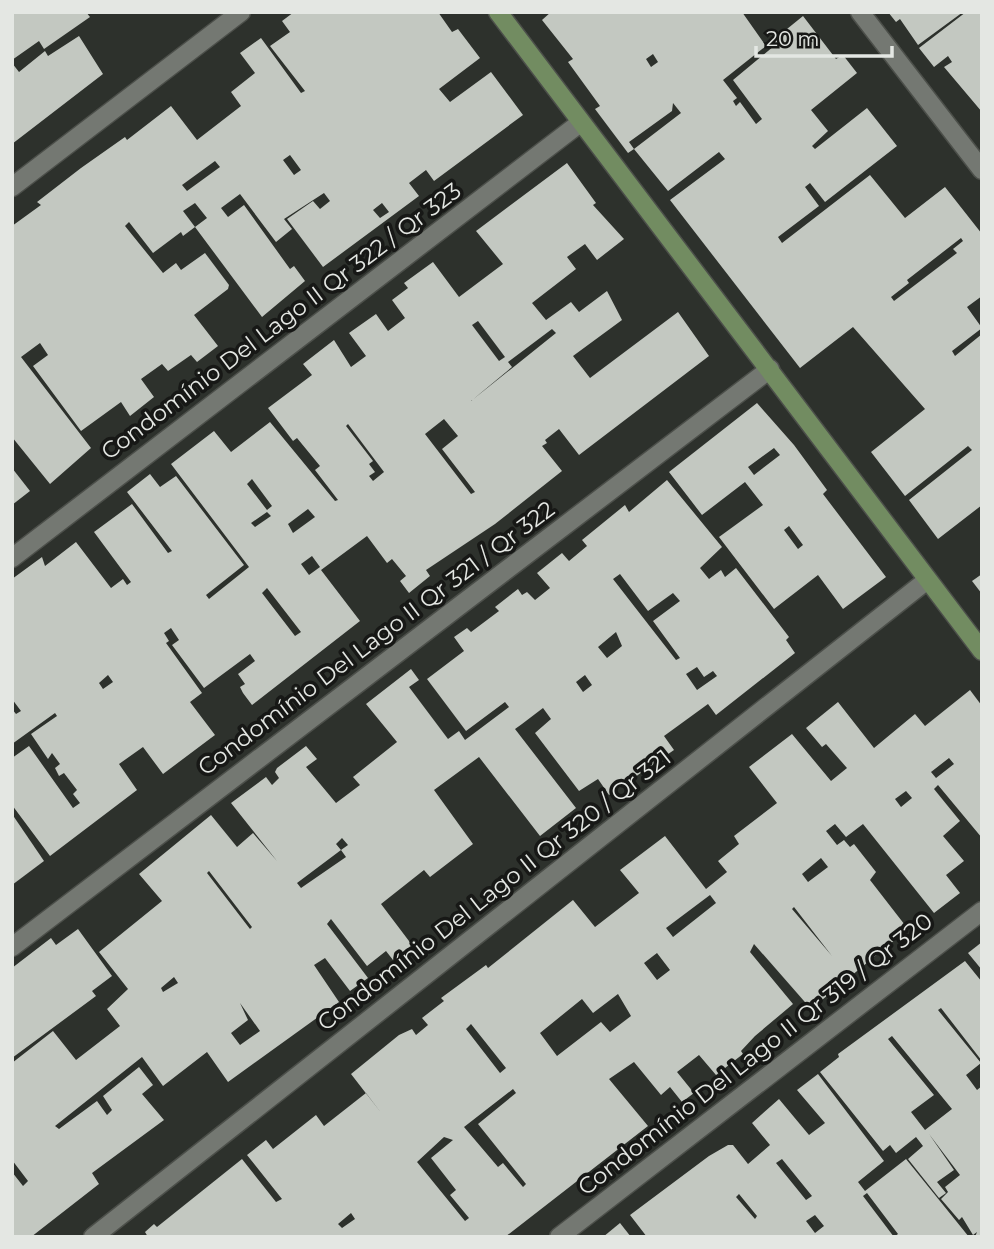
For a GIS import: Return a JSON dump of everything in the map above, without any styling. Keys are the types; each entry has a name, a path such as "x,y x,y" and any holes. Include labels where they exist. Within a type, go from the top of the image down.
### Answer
{"street":[{"path":"12,187 241,12"},
{"path":"498,12 770,369 926,581 982,651"},
{"path":"860,12 982,170"},
{"name":"Condomínio Del Lago II Qr 322 / Qr 323","path":"12,558 580,123"},
{"name":"Condomínio Del Lago II Qr 321 / Qr 322","path":"12,947 770,369"},
{"name":"Condomínio Del Lago II Qr 320 / Qr 321","path":"93,1237 926,581"},
{"name":"Condomínio Del Lago II Qr 319 / Qr 320","path":"559,1237 982,911"}],"building":[{"path":"12,12 86,12 90,17 44,49 39,41 12,60"},
{"path":"294,12 438,12 452,32 458,29 480,58 439,89 450,102 491,72 523,115 434,181 426,170 409,183 419,196 323,267 287,219 313,201 320,209 330,201 324,193 284,219 292,229 276,242 240,194 221,208 228,217 244,205 290,269 294,266 305,281 262,317 195,227 183,236 181,232 153,253 129,222 125,226 163,273 176,263 181,270 205,253 229,285 228,289 194,315 218,346 197,362 191,355 168,371 162,364 141,379 154,397 130,416 121,402 81,431 33,366 48,355 40,343 21,357 91,448 50,484 12,437 12,226 41,205 37,202 81,168 125,137 127,140 171,106 197,140 241,106 231,92 255,73 240,53 261,38 301,93 305,91 270,46 290,32 282,21","holes":["290,155 301,170 294,175 283,160","215,161 220,167 187,191 182,185","195,203 207,218 195,227 183,211","382,203 389,212 380,218 373,210"]},
{"path":"551,12 742,12 766,46 723,80 737,98 733,101 736,106 740,102 756,124 762,119 733,80 774,46 771,42 803,16 836,59 843,55 857,73 811,110 828,131 812,146 815,149 867,108 897,146 825,202 810,183 805,187 819,206 778,237 782,243 870,175 905,218 945,187 982,234 982,296 967,307 982,328 952,351 955,356 982,334 982,505 938,539 909,500 972,450 968,446 905,496 871,452 925,409 853,327 800,368 670,200 725,159 719,152 668,191 634,149 628,153 595,109 600,106 568,62 573,59 542,20","holes":["653,54 658,62 651,67 646,59","673,103 681,113 634,149 629,142 672,111","961,238 963,241 953,249 957,253 894,301 891,297 909,283 907,280"]},
{"path":"888,12 963,12 918,45 900,19 896,22"},
{"path":"966,12 982,12 982,112 944,67 952,62 948,56 934,67 919,48"},
{"path":"79,36 103,74 12,144 12,63 19,72 45,51 48,56"},
{"path":"567,163 596,203 593,205 624,239 597,260 585,244 567,257 576,269 532,303 546,320 571,302 579,312 607,291 622,320 573,356 590,378 678,312 709,356 579,455 559,429 545,440 547,443 542,446 562,471 495,524 426,570 430,576 409,593 400,581 406,576 392,559 387,563 367,536 321,570 360,621 252,705 240,687 245,684 238,674 255,661 250,654 204,688 172,645 179,640 171,628 164,633 169,641 166,643 202,693 190,702 215,735 163,774 143,747 119,764 137,790 50,856 12,805 12,758 29,746 73,808 80,803 73,794 77,790 64,773 59,776 55,768 60,764 52,753 48,759 31,734 57,716 55,713 12,744 12,709 16,714 21,711 12,699 12,579 42,557 45,566 76,542 111,588 123,579 127,585 131,582 94,532 132,504 168,553 172,551 127,492 150,474 160,487 176,476 244,565 206,595 209,599 249,567 171,464 214,431 231,452 270,422 335,501 338,500 315,470 320,466 297,438 293,441 268,408 312,375 303,364 334,340 351,367 366,356 349,333 376,314 388,331 405,318 392,300 408,288 404,283 433,262 459,297 503,264 476,231","holes":["478,321 505,357 499,361 472,325","552,329 556,333 471,401 512,367 508,362","444,419 458,436 442,449 475,492 471,494 425,434","348,424 384,472 373,481 369,476 375,472 369,464 373,461 346,426","252,479 272,506 267,510 247,484","308,509 315,517 293,533 288,524","267,512 271,516 255,527 251,523","312,556 320,567 309,575 301,564","267,588 301,632 295,636 262,593","108,675 113,682 103,689 99,683"]},
{"path":"757,403 794,445 827,490 823,494 886,577 843,609 818,575 774,609 719,537 763,505 745,482 702,515 669,472","holes":["774,448 780,455 754,475 748,467","789,526 803,545 798,549 784,530"]},
{"path":"12,468 30,491 12,505"},
{"path":"667,480 722,547 700,568 709,579 721,570 725,577 736,568 789,637 786,640 795,653 716,715 708,704 664,736 674,750 609,795 598,779 579,791 535,733 551,719 543,708 515,729 576,808 540,836 479,757 434,790 473,844 430,877 424,870 381,904 412,945 393,960 386,951 367,966 331,919 327,924 368,978 350,991 325,958 314,965 339,1002 228,1082 207,1052 163,1086 142,1057 55,1126 59,1129 97,1101 107,1115 112,1110 103,1096 139,1067 153,1085 142,1094 164,1120 92,1173 99,1184 31,1237 12,1237 12,1172 23,1186 28,1181 12,1160 12,1063 53,1031 76,1060 120,1026 107,1009 128,989 99,952 162,901 139,874 211,815 237,847 253,833 277,861 231,803 266,777 272,785 279,778 275,772 277,768 306,746 317,759 306,767 336,803 360,785 353,777 397,742 366,704 411,669 419,680 409,687 448,739 459,731 465,740 509,707 505,702 466,731 427,679 464,651 454,637 467,628 471,632 499,611 495,607 518,589 522,595 527,592 535,600 550,588 537,573 562,553 569,561 587,546 582,540 625,505 629,512","holes":["620,574 648,611 673,593 680,601 653,621 680,658 676,660 613,579","616,632 622,646 607,658 598,647","697,667 704,677 713,671 717,676 697,690 686,674","585,675 592,685 583,692 576,682","342,838 348,845 341,850 336,844","341,850 346,857 301,888 297,883","209,871 252,927 250,929 207,873","174,977 178,983 163,992 161,988","240,1003 260,1031 240,1045 231,1033 248,1020"]},
{"path":"982,574 982,594 972,581"},
{"path":"970,690 982,706 982,838 938,785 934,789 960,821 943,836 964,861 946,875 960,893 934,913 863,824 846,837 835,824 826,831 837,845 844,840 850,847 854,844 876,872 870,880 908,929 811,1009 754,944 750,952 793,1004 755,1036 741,1051 743,1054 716,1075 699,1055 677,1072 694,1093 682,1102 670,1087 661,1095 634,1062 609,1079 648,1126 505,1237 148,1237 145,1232 154,1224 157,1227 242,1159 276,1202 282,1199 247,1155 266,1140 273,1149 316,1115 324,1126 366,1093 351,1074 399,1035 412,1029 416,1035 428,1025 422,1018 444,1001 441,998 486,965 488,968 573,900 595,927 639,893 620,870 665,836 706,889 727,872 718,861 739,844 734,836 777,803 749,767 792,734 831,781 847,768 826,744 822,747 806,728 838,702 874,748 915,714 925,726","holes":["949,758 954,764 936,778 931,772","906,791 912,798 901,807 895,799","821,858 828,867 808,882 802,874","710,895 716,903 673,937 666,928","794,907 832,956 792,909","657,953 670,970 657,980 644,963","618,994 631,1016 610,1032 601,1022 557,1056 540,1033 582,999 593,1013","471,1024 506,1068 500,1073 466,1029","513,1089 516,1093 478,1124 526,1184 523,1187 503,1163 498,1167 464,1127","444,1137 453,1140 431,1158 456,1190 450,1195 469,1218 465,1221 417,1162","351,1213 355,1219 342,1228 338,1224"]},
{"path":"12,814 44,861 12,885"},
{"path":"78,929 112,976 92,991 96,996 12,1058 12,968 51,938 56,945"},
{"path":"982,942 982,970 968,953"},
{"path":"965,961 982,982 982,1061 941,1008 938,1010 981,1063 966,1075 977,1090 982,1086 982,1237 975,1237 977,1232 973,1235 962,1217 959,1220 941,1199 948,1192 945,1187 960,1175 929,1134 954,1170 937,1182 946,1193 939,1198 908,1159 923,1146 916,1137 896,1153 890,1145 883,1151 820,1072 839,1057 838,1054","holes":["892,1036 952,1109 925,1130 911,1112 934,1095 888,1039"]},
{"path":"818,1074 884,1161 858,1182 865,1191 906,1159 969,1237 894,1237 647,1237 630,1215 728,1145 733,1145 748,1164 770,1145 752,1123 779,1099 809,1135 825,1123 797,1090","holes":["782,1159 812,1196 806,1200 776,1163","867,1193 898,1234 894,1237 863,1196","739,1194 757,1216 755,1219 736,1197","815,1215 824,1226 815,1233 806,1221"]},
{"path":"620,1223 631,1237 603,1237"}]}
